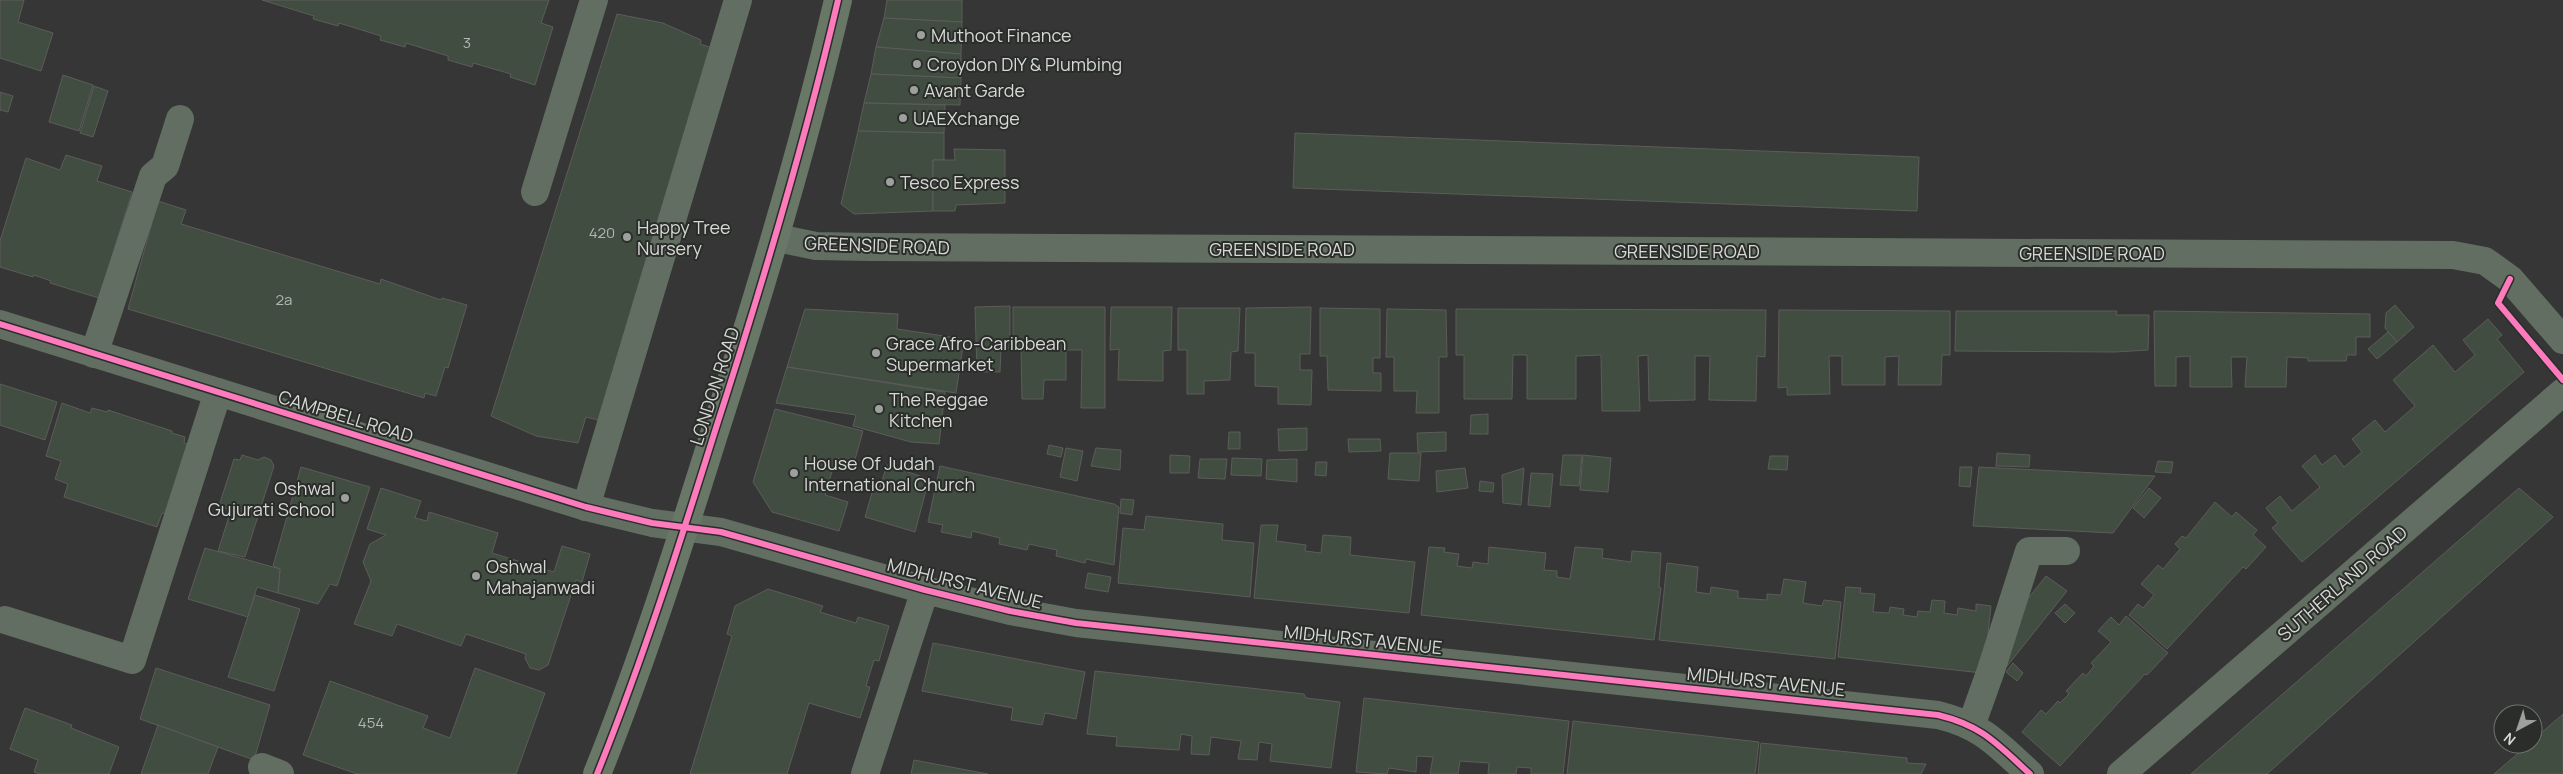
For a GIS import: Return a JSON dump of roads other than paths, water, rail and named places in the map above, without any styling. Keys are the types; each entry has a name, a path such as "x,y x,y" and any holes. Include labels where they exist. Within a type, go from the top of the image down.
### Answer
{"main road":[{"name":"LONDON ROAD","path":"597,774 633,681 685,527 777,238 838,0"}],"street":[{"path":"535,192 594,0"},
{"path":"586,507 738,0"},
{"path":"94,354 153,176 165,166 180,119"},
{"name":"GREENSIDE ROAD","path":"777,238 816,246 880,248 2453,255 2485,262 2510,279 2563,340"},
{"name":"CAMPBELL ROAD","path":"0,324 586,507 652,524 685,527"},
{"path":"5,620 132,660 218,392"},
{"name":"SUTHERLAND ROAD","path":"2120,774 2563,392"},
{"name":"MIDHURST AVENUE","path":"685,527 721,532 925,590 1010,611 1076,623 1938,715 1964,722 1980,731 2030,774"},
{"path":"1980,731 1991,670 2029,551 2066,551"},
{"path":"865,774 925,590"}],"place":[{"name":"Muthoot Finance","path":"921,35"},
{"name":"Croydon DIY & Plumbing","path":"917,64"},
{"name":"Avant Garde","path":"914,90"},
{"name":"UAEXchange","path":"903,118"},
{"name":"Tesco Express","path":"890,182"},
{"name":"Happy Tree Nursery","path":"627,237"},
{"name":"Grace Afro-Caribbean Supermarket","path":"876,353"},
{"name":"The Reggae Kitchen","path":"879,409"},
{"name":"House Of Judah International Church","path":"794,473"},
{"name":"Oshwal Gujurati School","path":"345,498"},
{"name":"Oshwal Mahajanwadi","path":"476,576"}]}
